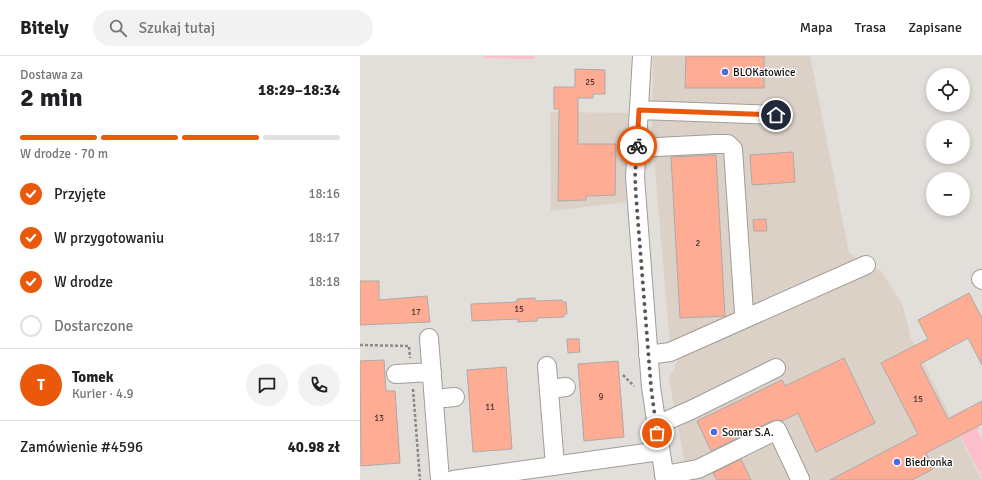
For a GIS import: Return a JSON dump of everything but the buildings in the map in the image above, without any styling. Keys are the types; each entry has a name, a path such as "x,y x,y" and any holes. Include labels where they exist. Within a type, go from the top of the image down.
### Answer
{"street":[{"path":"642,56 635,177 651,387 664,478 701,474 777,430 800,479"},
{"path":"639,110 776,115"},
{"path":"637,148 728,144 733,149 744,313 746,318"},
{"path":"648,355 670,352 866,265"},
{"path":"429,338 440,480"},
{"path":"548,366 558,388 555,466"},
{"path":"656,422 666,421 691,410 776,368"},
{"path":"404,374 432,372"},
{"path":"434,399 455,397"},
{"path":"453,480 495,477 555,466 660,451"}],"path":[{"path":"360,345 409,346 404,374 420,480"}],"shaded area":[{"path":"484,56 535,56 535,59 484,58"},
{"path":"653,56 810,56 849,253 881,271 902,304 911,338 982,480 688,480 669,379 679,357 670,345 652,131"},
{"path":"550,112 628,113 625,172 626,202 551,211"},
{"path":"966,409 973,422 975,421 979,429 977,430 982,440 982,477 951,416"}],"way so far":[{"path":"637,146 635,177 636,196 648,355 657,433"}],"place":[{"name":"BLOKatowice","path":"725,72"},
{"name":"Somar S.A.","path":"714,432"},
{"name":"Biedronka","path":"897,462"}],"route":[{"path":"637,146 639,110 776,115"}]}
